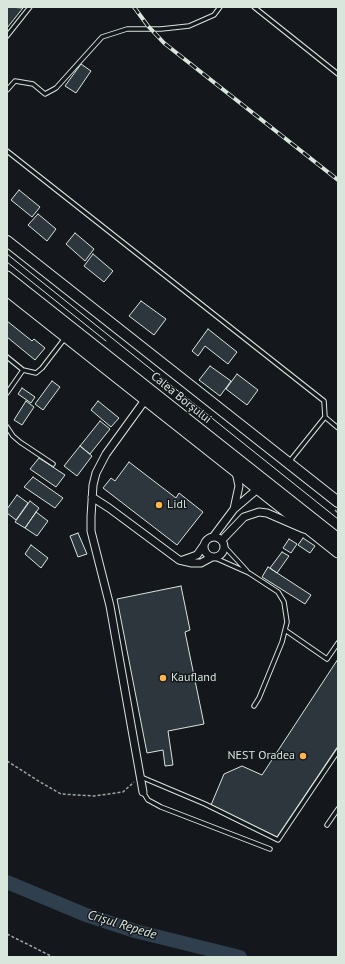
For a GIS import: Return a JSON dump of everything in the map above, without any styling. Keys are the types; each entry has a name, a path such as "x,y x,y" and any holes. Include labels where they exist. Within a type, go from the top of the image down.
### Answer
{"main road":[{"name":"Calea Borșului","path":"7,277 148,395 236,472 262,486 312,533 338,552"},
{"name":"Calea Borșului","path":"7,290 66,337 148,395 262,486 338,539"}],"street":[{"path":"7,241 338,502"},
{"path":"143,792 110,606 91,531 92,497 96,473 106,454 148,395"},
{"path":"234,509 239,486 236,472"},
{"path":"179,560 197,555 207,539 213,537 234,509 262,486"},
{"path":"92,497 179,560 192,563 201,563 221,554 223,543 244,517 259,512 267,513 312,533"},
{"path":"213,537 223,543"},
{"path":"204,545 205,552 213,557"}],"lane":[{"path":"7,36 30,7"},
{"path":"7,90 15,81 33,84 45,94 56,88 102,37 127,29 161,29 189,26 214,15 220,7"},
{"path":"254,7 338,74"},
{"path":"7,151 324,402 325,417 288,463"},
{"path":"7,357 23,370 36,373 42,368 66,337"},
{"path":"7,393 23,370"},
{"path":"325,417 338,428"},
{"path":"7,428 20,442 53,464"},
{"path":"223,543 235,560 250,574"},
{"path":"213,557 250,574 278,592 284,602 287,622 285,630 274,663 254,706"},
{"path":"285,630 327,659 338,643"},
{"path":"140,776 205,804 278,840 338,751"},
{"path":"143,792 148,800 161,807 270,850"},
{"path":"327,825 338,809"}],"path":[{"path":"7,761 61,794 94,796 123,792 140,776"},
{"path":"7,934 53,957"}],"building":[{"path":"7,7 23,8 7,28"},
{"path":"81,64 91,71 76,93 65,86"},
{"path":"19,190 40,207 32,217 11,200"},
{"path":"38,214 56,229 47,241 28,225"},
{"path":"75,233 94,249 85,261 66,244"},
{"path":"93,254 113,271 104,282 84,266"},
{"path":"141,301 166,319 154,335 129,316"},
{"path":"7,321 32,341 34,339 45,348 35,360 7,337"},
{"path":"208,329 237,352 228,364 205,346 198,356 192,351"},
{"path":"210,366 231,381 220,396 199,380"},
{"path":"237,374 258,390 247,405 226,389"},
{"path":"52,381 60,387 43,410 35,404"},
{"path":"22,388 35,397 31,403 18,394"},
{"path":"26,401 34,407 22,425 14,420"},
{"path":"98,401 119,418 111,427 91,410"},
{"path":"100,421 110,429 90,454 80,446"},
{"path":"80,446 92,456 77,476 64,466"},
{"path":"39,458 65,475 56,487 30,469"},
{"name":"Lidl","path":"129,462 176,498 179,493 203,512 177,545 103,488 111,478 115,481"},
{"path":"33,477 63,498 55,508 24,487"},
{"path":"17,495 28,503 16,520 7,513 7,509"},
{"path":"30,501 39,508 25,528 15,522"},
{"path":"36,512 48,521 37,536 25,528"},
{"path":"78,533 87,554 78,557 70,536"},
{"path":"303,538 315,546 310,553 298,545"},
{"path":"289,539 297,544 291,553 283,548"},
{"path":"31,545 48,558 41,568 25,554"},
{"path":"282,552 289,556 277,573 270,568"},
{"path":"268,567 311,595 305,604 262,577"},
{"name":"Kaufland","path":"181,586 190,630 185,632 204,724 168,731 173,765 165,766 163,750 147,753 117,599"},
{"name":"NEST Oradea","path":"338,659 338,746 277,837 211,805 224,774 242,766 262,775"}],"waterway":[{"name":"Crișul Repede","path":"7,882 86,915 135,931 240,957"}],"tram line":[{"path":"7,254 338,519"},
{"path":"7,262 106,341"}],"railway":[{"path":"134,7 148,26 164,43 338,180"}],"place":[{"name":"Lidl","path":"159,505"},
{"name":"Kaufland","path":"163,678"},
{"name":"NEST Oradea","path":"303,756"}]}
